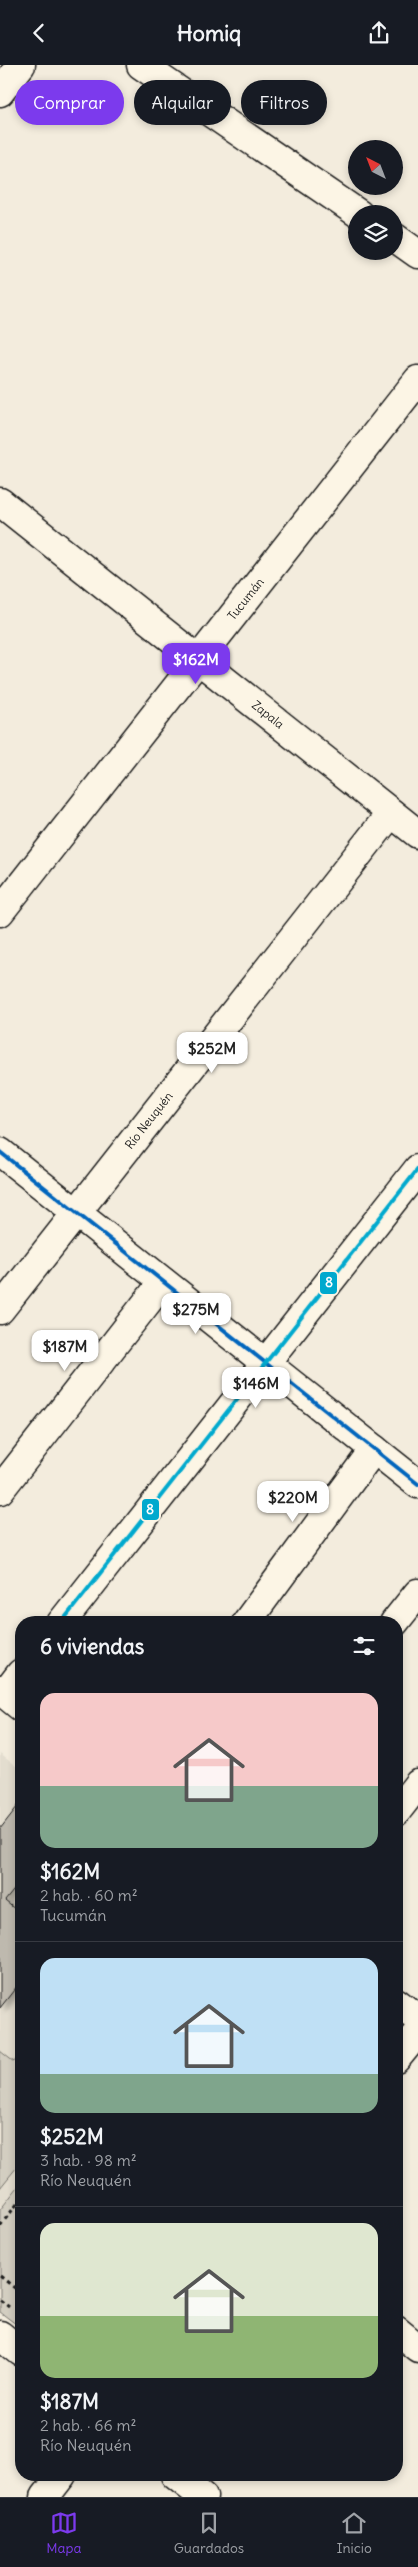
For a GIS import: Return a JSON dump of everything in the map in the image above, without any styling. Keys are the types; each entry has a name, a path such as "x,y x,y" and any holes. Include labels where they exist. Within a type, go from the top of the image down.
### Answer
{"street":[{"path":"0,92 21,65"},
{"path":"141,65 348,206"},
{"path":"403,243 418,254"},
{"name":"Tucumán","path":"0,912 416,386"},
{"name":"Zapala","path":"0,502 418,835"},
{"name":"Río Neuquén","path":"0,1310 391,813"},
{"path":"0,1152 418,1484"},
{"path":"66,1616 418,1169"},
{"path":"0,1489 163,1282"},
{"path":"251,1616 374,1449"},
{"path":"400,1616 418,1593"},
{"path":"9,1697 15,1685"},
{"path":"403,1803 418,1784"},
{"path":"403,2007 418,2019"},
{"path":"403,2050 418,2032"},
{"path":"0,2335 15,2347"},
{"path":"403,2336 418,2348"},
{"path":"45,2497 57,2481"},
{"path":"183,2481 203,2497"}],"path":[{"path":"0,2226 15,2207"},
{"path":"0,2276 15,2288"}],"shaded area":[{"path":"0,1754 15,1765 15,2191 0,2210"},
{"path":"0,2051 14,2062 15,2061 15,2169 0,2188"},
{"path":"15,2191 15,2323 0,2312 0,2210"}],"building":[{"path":"15,1810 15,1888 5,1901 15,1909 15,1989 0,2008 0,1829"}],"transit line":[{"path":"0,1152 418,1484"},
{"name":"8","path":"67,1616 418,1169"}]}
